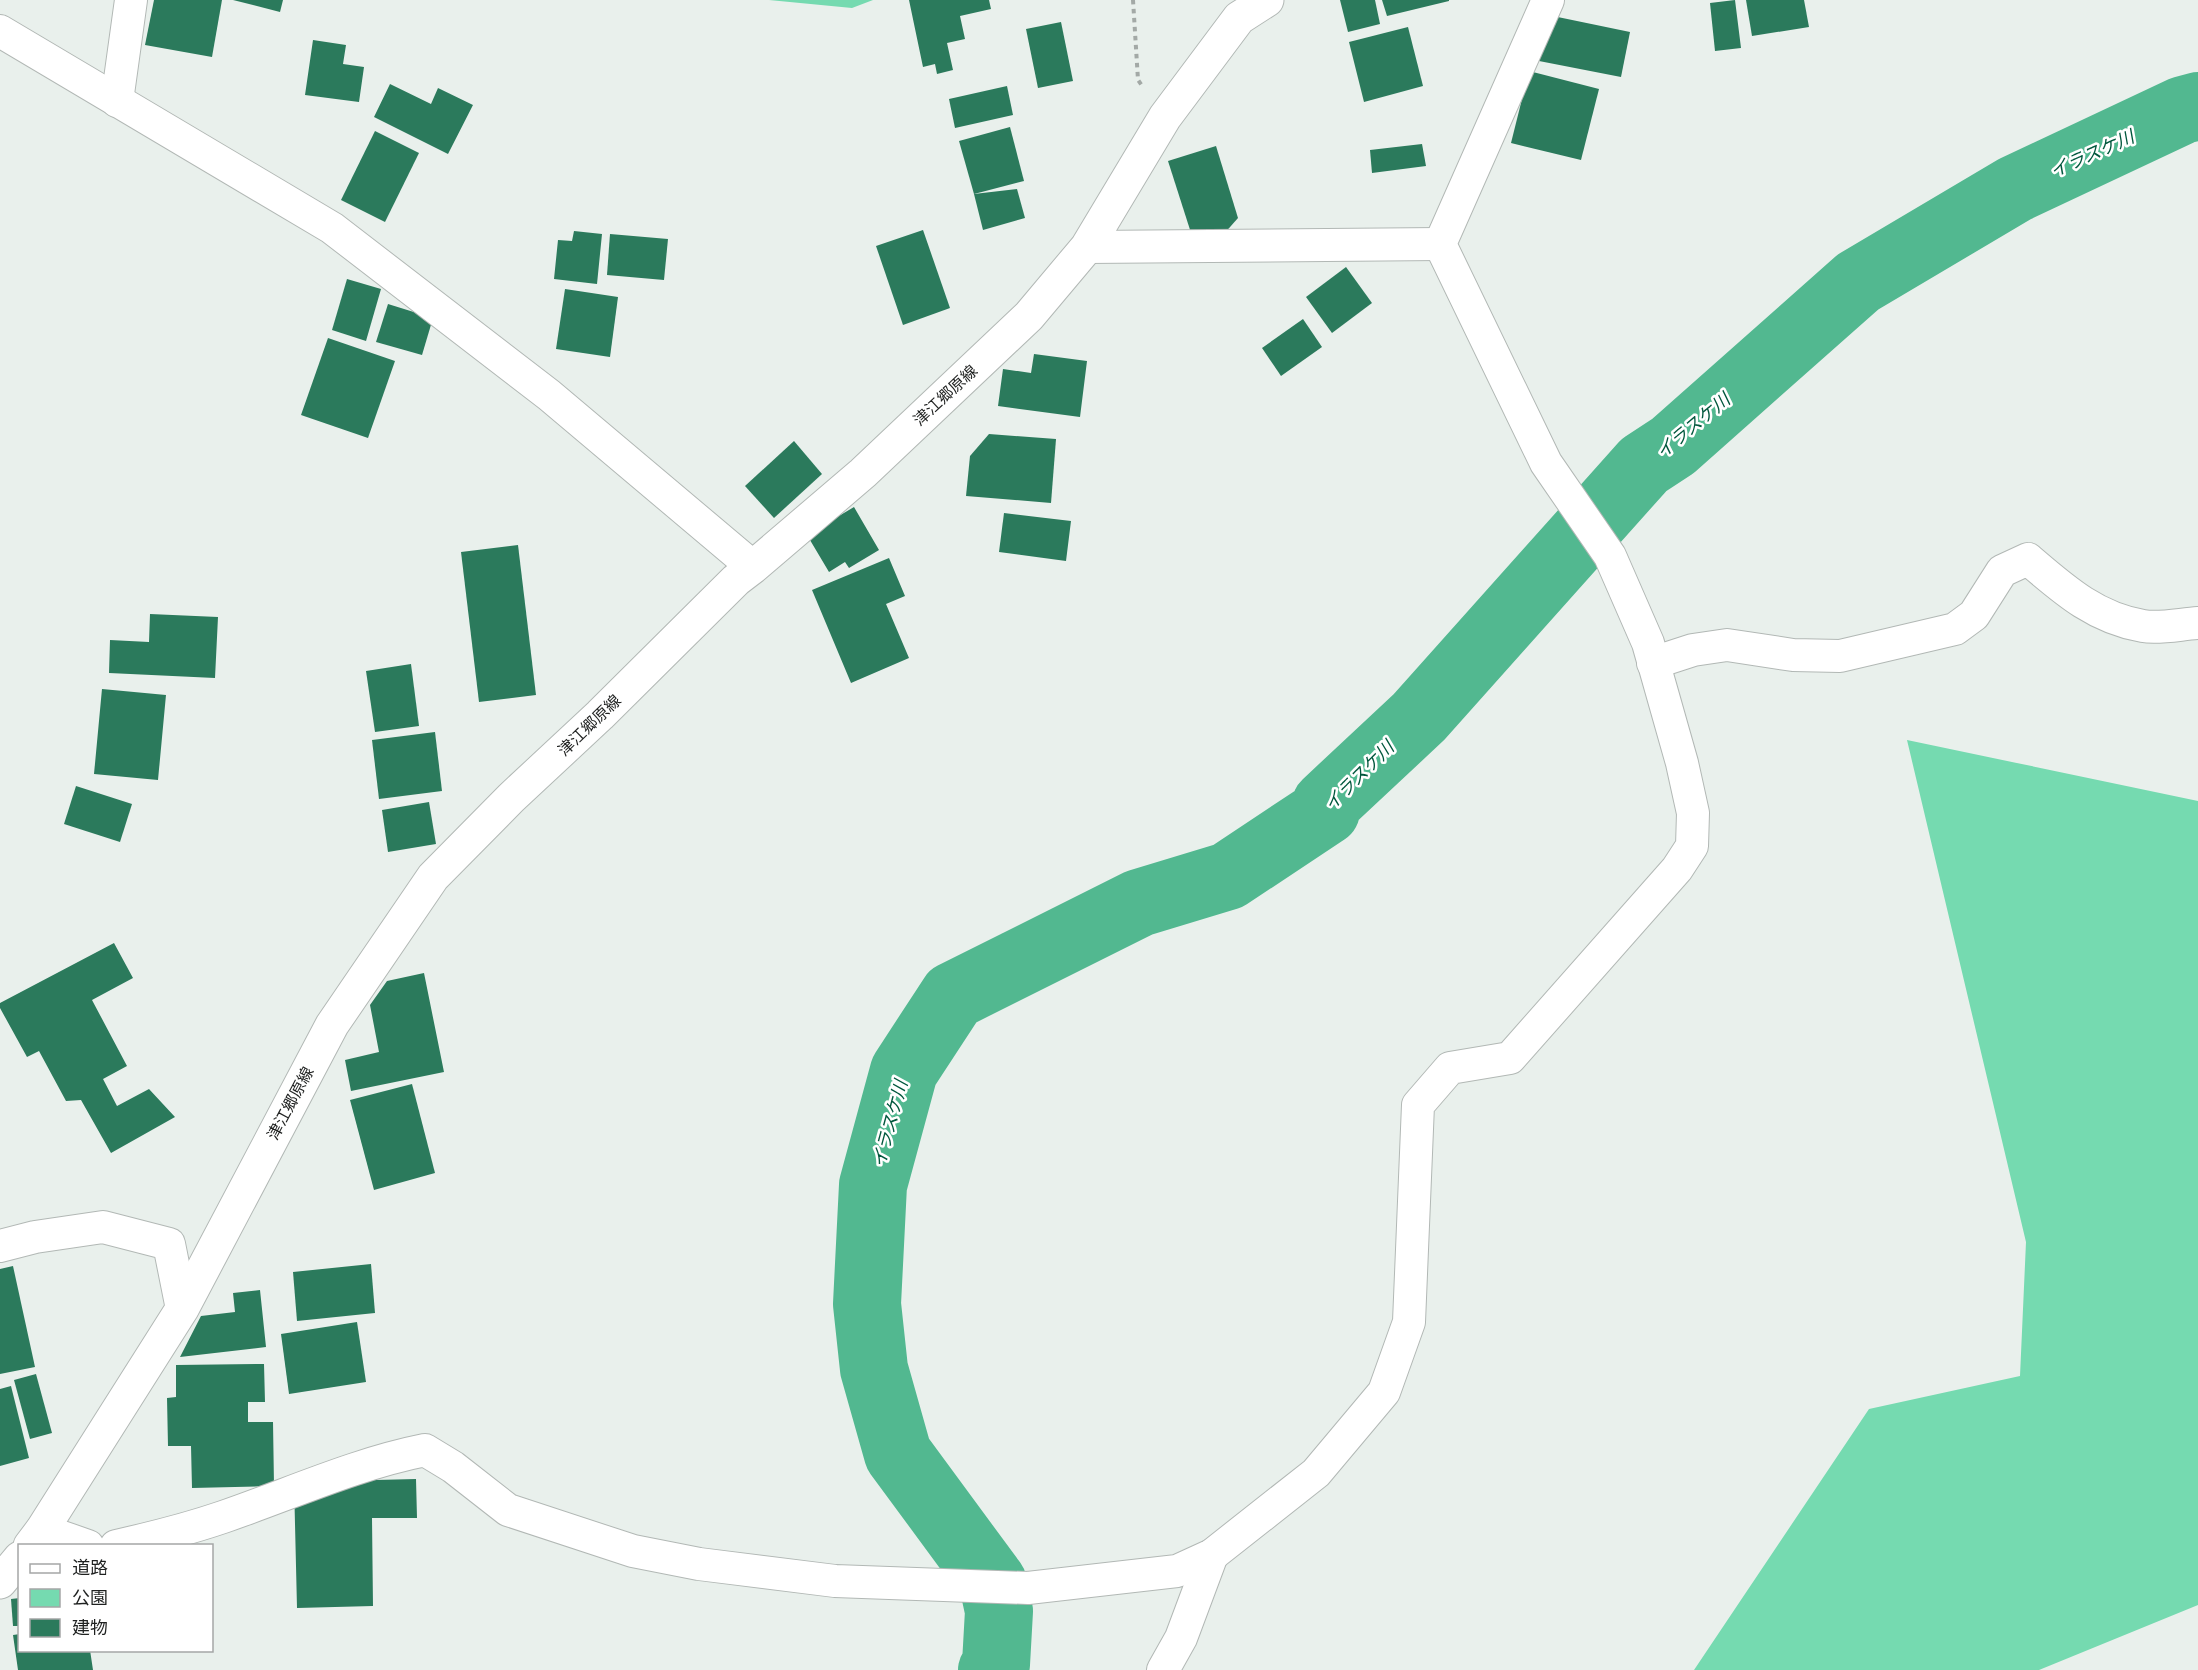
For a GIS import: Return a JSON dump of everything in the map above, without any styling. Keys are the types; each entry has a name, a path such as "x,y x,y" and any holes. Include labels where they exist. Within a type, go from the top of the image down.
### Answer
{"main road":[{"name":"津江郷原線","path":"36,1538 182,1309 332,1025 433,877 511,798 600,715 736,580 863,473 1029,316 1087,247 1165,117 1239,18 1267,0"},
{"path":"0,1582 18,1560"}],"street":[{"path":"117,101 131,0"},
{"path":"121,1544 151,1538 222,1517 391,1456 425,1450 453,1467 508,1510 633,1551 699,1563 835,1581 1028,1588 1177,1571 1212,1555 1316,1473 1384,1392 1409,1322 1418,1106 1450,1068 1510,1058 1677,869 1692,846 1693,813 1682,763 1648,643 1610,556 1546,463 1440,244 1548,0"},
{"path":"0,32 332,228 549,395 753,567"},
{"path":"1087,247 1440,244"},
{"path":"1653,663 1693,650 1727,645 1793,655 1840,656 1955,629 1974,615 2002,571 2028,559 2076,600 2109,616 2144,626 2198,623"},
{"path":"0,1246 35,1237 104,1227 170,1244 182,1309"},
{"path":"36,1538 81,1544"},
{"path":"1163,1670 1181,1638 1212,1555"}],"path":[{"path":"1133,0 1138,80 1165,117"}],"green space":[{"path":"769,0 873,0 852,8"},
{"path":"1907,740 2198,801 2198,1605 2039,1670 1694,1670 1869,1409 2020,1376 2026,1242"}],"building":[{"path":"154,0 222,0 212,57 145,45"},
{"path":"233,0 283,0 280,12"},
{"path":"909,0 989,0 991,9 960,16 965,39 947,43 953,70 937,74 935,64 923,67"},
{"path":"1340,0 1375,0 1380,24 1348,32"},
{"path":"1382,0 1449,0 1449,1 1387,16"},
{"path":"1735,0 1741,48 1715,51 1710,3"},
{"path":"1746,0 1804,0 1809,27 1752,36"},
{"path":"1548,15 1630,32 1621,77 1539,61"},
{"path":"1061,22 1073,81 1038,88 1026,29"},
{"path":"1408,27 1423,86 1364,102 1349,42"},
{"path":"313,40 346,45 343,64 364,67 359,102 305,95"},
{"path":"1529,71 1599,89 1581,160 1511,143"},
{"path":"390,84 431,104 438,88 473,105 448,154 374,117"},
{"path":"1007,86 1013,115 955,128 949,99"},
{"path":"1010,127 1024,181 974,194 959,141"},
{"path":"375,131 419,153 385,222 341,200"},
{"path":"1422,144 1426,166 1372,173 1370,150"},
{"path":"1216,146 1238,218 1200,261 1168,161"},
{"path":"1017,189 1025,218 983,230 974,194"},
{"path":"923,230 950,308 903,325 876,246"},
{"path":"574,231 602,234 597,284 554,279 558,240 572,241"},
{"path":"610,234 668,239 664,280 607,275"},
{"path":"1346,267 1372,303 1332,333 1306,297"},
{"path":"347,279 381,289 366,341 332,330"},
{"path":"565,289 618,297 610,357 556,349"},
{"path":"388,304 433,318 422,355 376,342"},
{"path":"1303,319 1322,347 1281,376 1262,348"},
{"path":"328,338 395,361 368,438 301,415"},
{"path":"1034,354 1087,361 1080,417 998,406 1003,369 1031,373"},
{"path":"989,434 1056,439 1051,503 966,496 970,456"},
{"path":"794,441 822,474 774,518 745,486"},
{"path":"854,507 879,550 849,568 845,562 829,572 807,535"},
{"path":"1004,513 1071,521 1066,561 999,552"},
{"path":"518,545 536,695 479,702 461,552"},
{"path":"889,558 905,596 886,604 909,658 851,683 812,590"},
{"path":"150,614 218,617 215,678 109,673 110,640 149,642"},
{"path":"411,664 419,726 375,732 366,671"},
{"path":"102,689 166,695 158,780 94,774"},
{"path":"435,732 442,791 379,799 372,740"},
{"path":"76,786 132,804 120,842 64,824"},
{"path":"429,802 436,844 388,852 382,810"},
{"path":"114,943 133,978 92,1000 127,1066 103,1079 117,1106 149,1089 175,1117 111,1153 81,1100 66,1101 39,1051 27,1057 0,1008 0,1003"},
{"path":"424,973 444,1072 351,1091 345,1060 379,1052 370,1005 387,981"},
{"path":"412,1084 435,1173 374,1190 350,1100"},
{"path":"371,1264 375,1313 297,1321 293,1272"},
{"path":"13,1266 35,1367 0,1374 0,1269"},
{"path":"260,1290 266,1347 180,1357 201,1316 235,1312 233,1293"},
{"path":"357,1322 366,1382 289,1394 281,1334"},
{"path":"264,1364 265,1402 248,1402 248,1422 273,1422 274,1486 192,1488 191,1446 168,1446 167,1398 176,1397 176,1365"},
{"path":"36,1374 52,1433 30,1439 14,1380"},
{"path":"11,1386 29,1458 0,1466 0,1389"},
{"path":"416,1479 417,1518 372,1518 373,1606 297,1608 294,1482"},
{"path":"18,1598 18,1626 13,1626 11,1599"},
{"path":"18,1634 18,1652 90,1652 93,1670 18,1670 13,1635"}],"waterway":[{"name":"イラスケ川","path":"992,1670 996,1664 999,1611 993,1583 898,1454 874,1369 867,1304 873,1185 904,1071 953,996 1139,903 1228,876 1326,811 1326,804 1419,717 1644,465 1673,446 1858,282 2015,189 2183,110 2198,106"}]}
